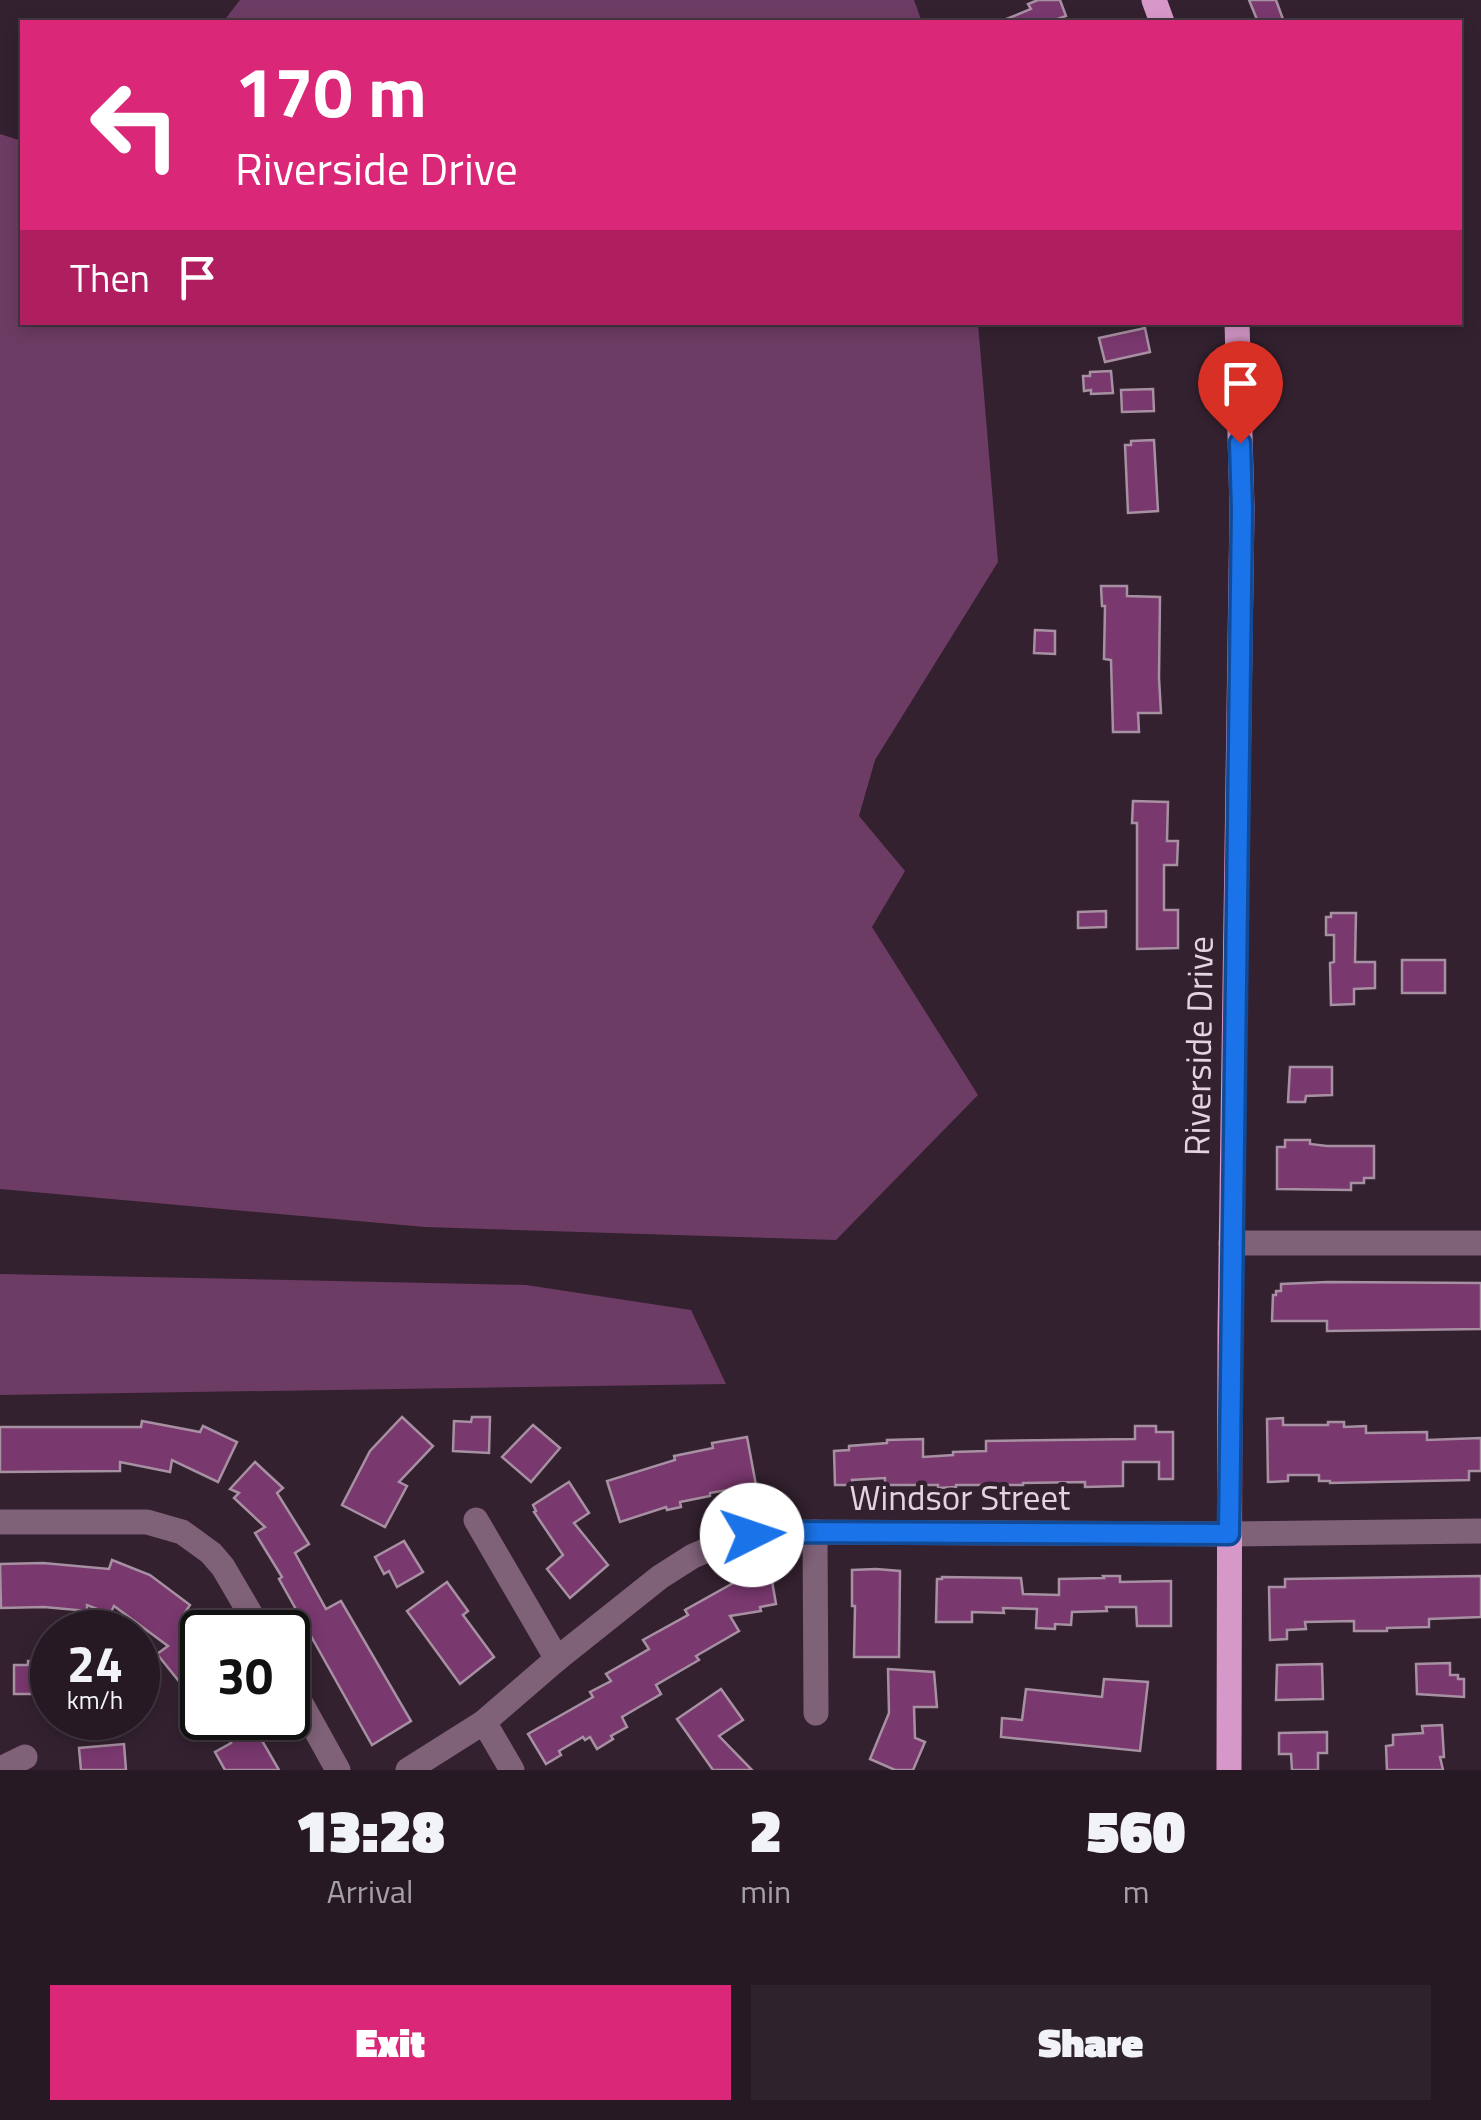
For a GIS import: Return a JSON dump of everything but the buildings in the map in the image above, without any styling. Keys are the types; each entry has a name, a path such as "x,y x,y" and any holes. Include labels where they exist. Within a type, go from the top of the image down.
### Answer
{"main road":[{"name":"Riverside Drive","path":"1229,1770 1231,1242 1242,509 1236,325"}],"street":[{"path":"1231,1242 1481,1243"},
{"path":"476,1520 557,1660"},
{"path":"0,1522 148,1522 182,1532 223,1566 248,1610"},
{"name":"Windsor Street","path":"408,1770 484,1722 660,1576 693,1556 752,1535 1481,1531"},
{"path":"815,1532 816,1713"},
{"path":"310,1720 338,1770"},
{"path":"484,1722 512,1770"},
{"path":"0,1770 24,1757"}],"shaded area":[{"path":"240,0 914,0 921,20 225,20"},
{"path":"0,134 20,140 20,325 978,325 998,562 875,760 859,816 905,871 872,927 978,1095 836,1240 425,1227 0,1189"},
{"path":"0,1274 526,1285 691,1310 726,1384 0,1395"}],"route":[{"path":"752,1535 1229,1534 1240,443"}]}
